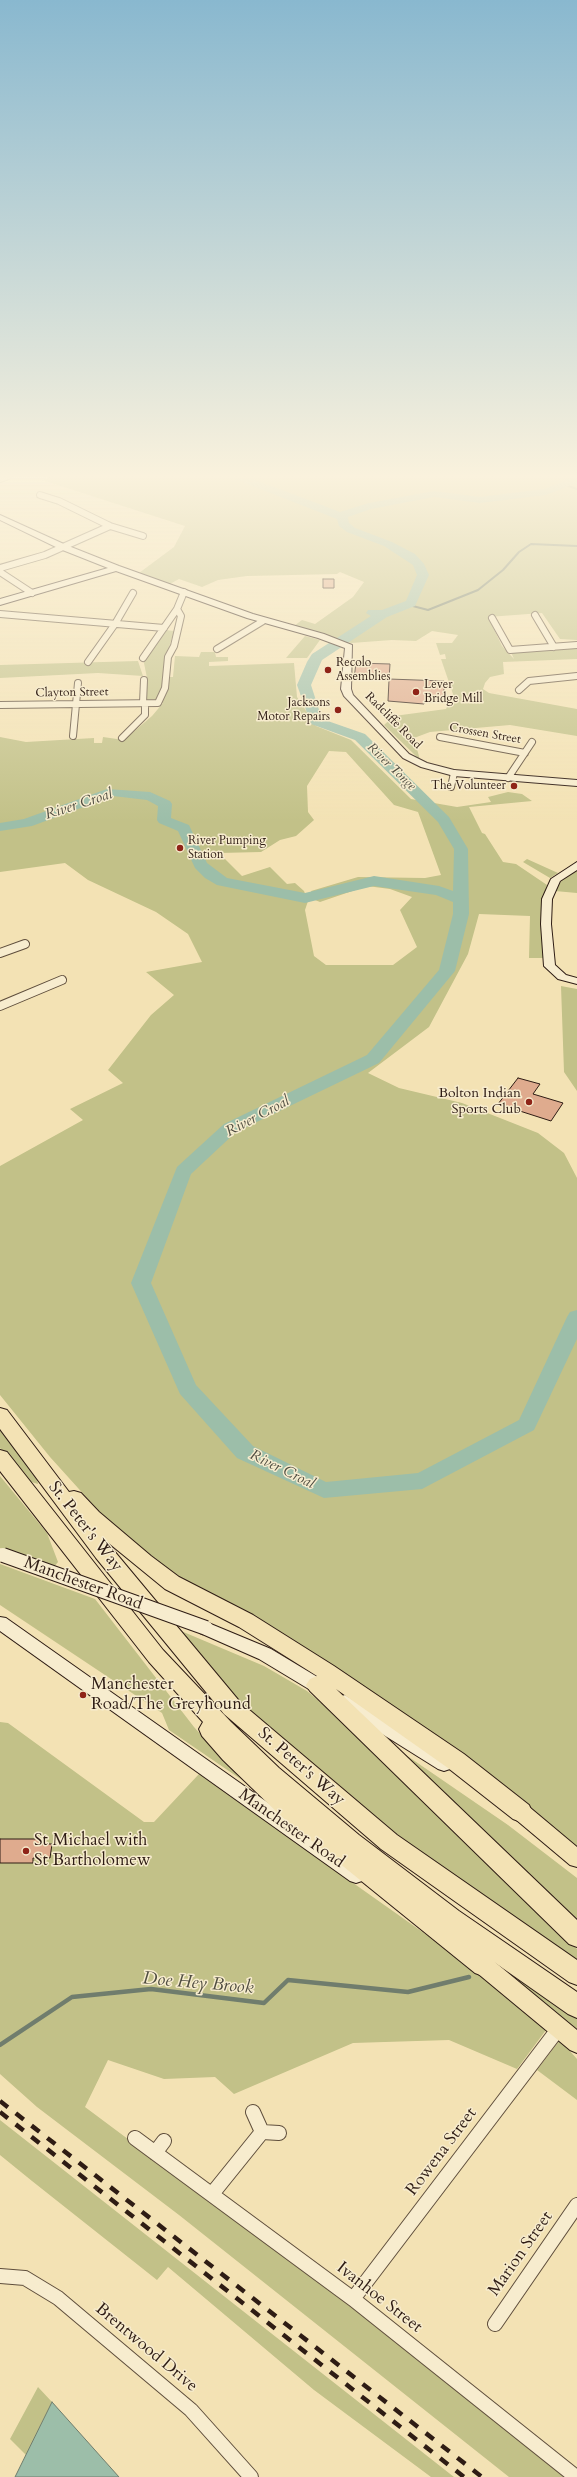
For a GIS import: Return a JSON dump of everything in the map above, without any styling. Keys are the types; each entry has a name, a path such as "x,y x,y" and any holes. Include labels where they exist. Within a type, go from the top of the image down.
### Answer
{"highway":[{"path":"5,1421 92,1517 144,1562 172,1583 246,1622 327,1672 456,1761 521,1812"},
{"name":"St. Peter's Way","path":"5,1421 103,1552 232,1708 389,1842 577,1974"},
{"name":"St. Peter's Way","path":"0,1457 156,1656 223,1728 271,1775 351,1842 451,1919 577,2006"},
{"path":"156,1656 187,1702 231,1753 283,1804 483,1965"},
{"path":"318,1685 577,1936"}],"main road":[{"path":"0,602 37,592"},
{"name":"Radcliffe Road","path":"184,592 263,621 320,636 349,647 346,689 349,696 406,756 424,765 454,773 577,783"},
{"path":"577,865 556,879 547,899 546,924 549,961 556,973 577,981"},
{"name":"Manchester Road","path":"1,1555 206,1628 265,1654 318,1685 521,1812 577,1859"},
{"path":"0,1616 38,1648"},
{"name":"Manchester Road","path":"0,1623 38,1648 483,1965 577,2043"}],"street":[{"path":"143,658 177,610 184,592"},
{"path":"88,662 115,624 133,593"},
{"name":"Clayton Street","path":"0,706 158,703 163,696 168,657 181,616 177,610"},
{"path":"0,614 164,628"},
{"path":"535,615 554,647"},
{"path":"492,618 510,650 577,645"},
{"path":"217,649 263,621"},
{"path":"519,690 529,681 577,676"},
{"path":"122,738 145,715 144,680"},
{"path":"73,736 78,683"},
{"name":"Crossen Street","path":"440,738 525,753"},
{"path":"508,778 532,742"},
{"path":"450,787 454,773"},
{"path":"0,953 25,944"},
{"path":"0,1006 62,980"},
{"name":"Rowena Street","path":"353,2299 559,2028"},
{"path":"253,2112 262,2132"},
{"path":"262,2132 279,2133"},
{"path":"212,2194 235,2168 262,2132"},
{"name":"Ivanhoe Street","path":"135,2138 159,2147 212,2194 353,2299 576,2477"},
{"name":"Marion Street","path":"495,2324 577,2205"},
{"name":"Brentwood Drive","path":"0,2276 25,2278 58,2298 191,2410 251,2477"}],"shaded area":[{"path":"357,592 577,592 577,640 560,639 542,613 488,617 502,646 514,659 510,650 577,645 577,659 503,662 504,674 490,677 485,683 483,689 489,693 577,709 577,736 510,725 430,732 414,738 420,760 384,725 394,716 446,709 453,694 441,659 446,659 445,654 440,655 436,643 452,643 458,635 432,631 416,641 392,640 351,643 294,626 302,620 315,624 353,597"},
{"path":"165,630 174,631 166,657 163,677 173,677 175,656 199,657 201,652 215,652 216,657 228,657 228,661 209,662 209,666 294,663 297,697 316,726 351,740 411,799 457,807 491,802 488,797 508,792 522,794 532,801 469,807 482,833 485,834 503,862 516,864 547,885 541,916 544,958 529,958 530,916 479,914 468,954 429,1027 368,1073 399,1088 462,1103 538,1133 564,1153 577,1178 577,1849 205,1591 172,1573 132,1542 106,1519 50,1457 0,1395 0,1166 83,1120 70,1109 123,1083 108,1070 151,1015 174,995 146,972 202,962 188,934 156,912 88,880 65,863 0,872 0,737 26,742 94,738 94,743 102,743 103,737 124,740 152,716 163,703 146,702 147,678 143,658 147,657","holes":["329,751 346,752 394,805 418,812 441,875 425,878 358,877 311,891 315,900 320,902 367,886 390,889 412,897 400,910 417,947 393,965 326,965 314,956 305,910 308,901 304,891 295,883 287,884 270,867 242,876 219,853 261,852 280,840 296,836 314,820 308,812 307,786"]},
{"path":"305,636 320,640 307,658 286,658"},
{"path":"138,661 143,676 98,673 0,678 0,665"},
{"path":"527,859 558,873 550,878 523,862"},
{"path":"577,871 577,893 555,891 562,880"},
{"path":"561,986 577,989 577,1091 564,1072"},
{"path":"0,1426 37,1478 38,1484 28,1481 0,1448"},
{"path":"0,1476 47,1533 58,1562 53,1568 0,1548"},
{"path":"0,1564 95,1599 194,1727 242,1780 169,1730 162,1713 0,1605"},
{"path":"174,1628 264,1666 307,1691 337,1716 577,1949 577,1964 374,1819 272,1733 233,1694"},
{"path":"0,1722 8,1723 144,1822 154,1822 199,1774 455,1955 511,1998 546,2030 517,2069 449,2040 353,2043 234,2094 215,2077 164,2079 108,2060 85,2107 349,2304 570,2477 509,2477 179,2215 37,2107 0,2074"},
{"path":"387,1742 508,1825 577,1878 577,1927"},
{"path":"371,1867 577,2018 577,2035"},
{"path":"560,2040 577,2059 577,2100 537,2070"},
{"path":"0,2120 454,2477 431,2477 314,2390 168,2267 157,2280 0,2155"},
{"path":"38,2387 52,2402 26,2455 10,2439"},
{"path":"52,2402 119,2477 15,2477"}],"building":[{"name":"Lever Bridge Mill","path":"356,663 390,664 389,679 444,681 444,702 424,702 424,704 388,701 389,680 354,679"},
{"name":"Bolton Indian Sports Club","path":"518,1078 540,1084 533,1094 563,1103 551,1121 498,1104"},
{"name":"St Michael with St Bartholomew","path":"0,1839 41,1839 40,1844 52,1844 50,1858 33,1858 33,1863 0,1863"}],"waterway":[{"name":"River Tonge","path":"383,614 411,603 416,592"},
{"path":"409,605 428,610 474,592"},
{"name":"River Tonge","path":"372,613 383,614"},
{"name":"River Croal","path":"383,614 317,657 313,662 304,685 316,721 360,737 444,820 461,849 461,914 447,971 373,1059 230,1128 183,1171 141,1283 187,1389 245,1452 324,1490 422,1481 527,1425 577,1317"},
{"name":"River Croal","path":"0,827 27,823 112,792 150,796 165,804 164,820 184,828 200,865 210,875 222,882 305,898 374,881 439,891 460,899"},
{"name":"Doe Hey Brook","path":"0,2045 72,1997 151,1989 264,2003 288,1980 408,1992 469,1977"}],"railway":[{"path":"0,2101 482,2477"},
{"path":"0,2112 464,2477"}],"place":[{"name":"Recolo Assemblies","path":"328,670"},
{"name":"Lever Bridge Mill","path":"416,692"},
{"name":"Jacksons Motor Repairs","path":"338,710"},
{"name":"The Volunteer","path":"514,786"},
{"name":"River Pumping Station","path":"180,848"},
{"name":"Bolton Indian Sports Club","path":"529,1102"},
{"name":"Manchester Road/The Greyhound","path":"83,1695"},
{"name":"St Michael with St Bartholomew","path":"26,1851"}]}
